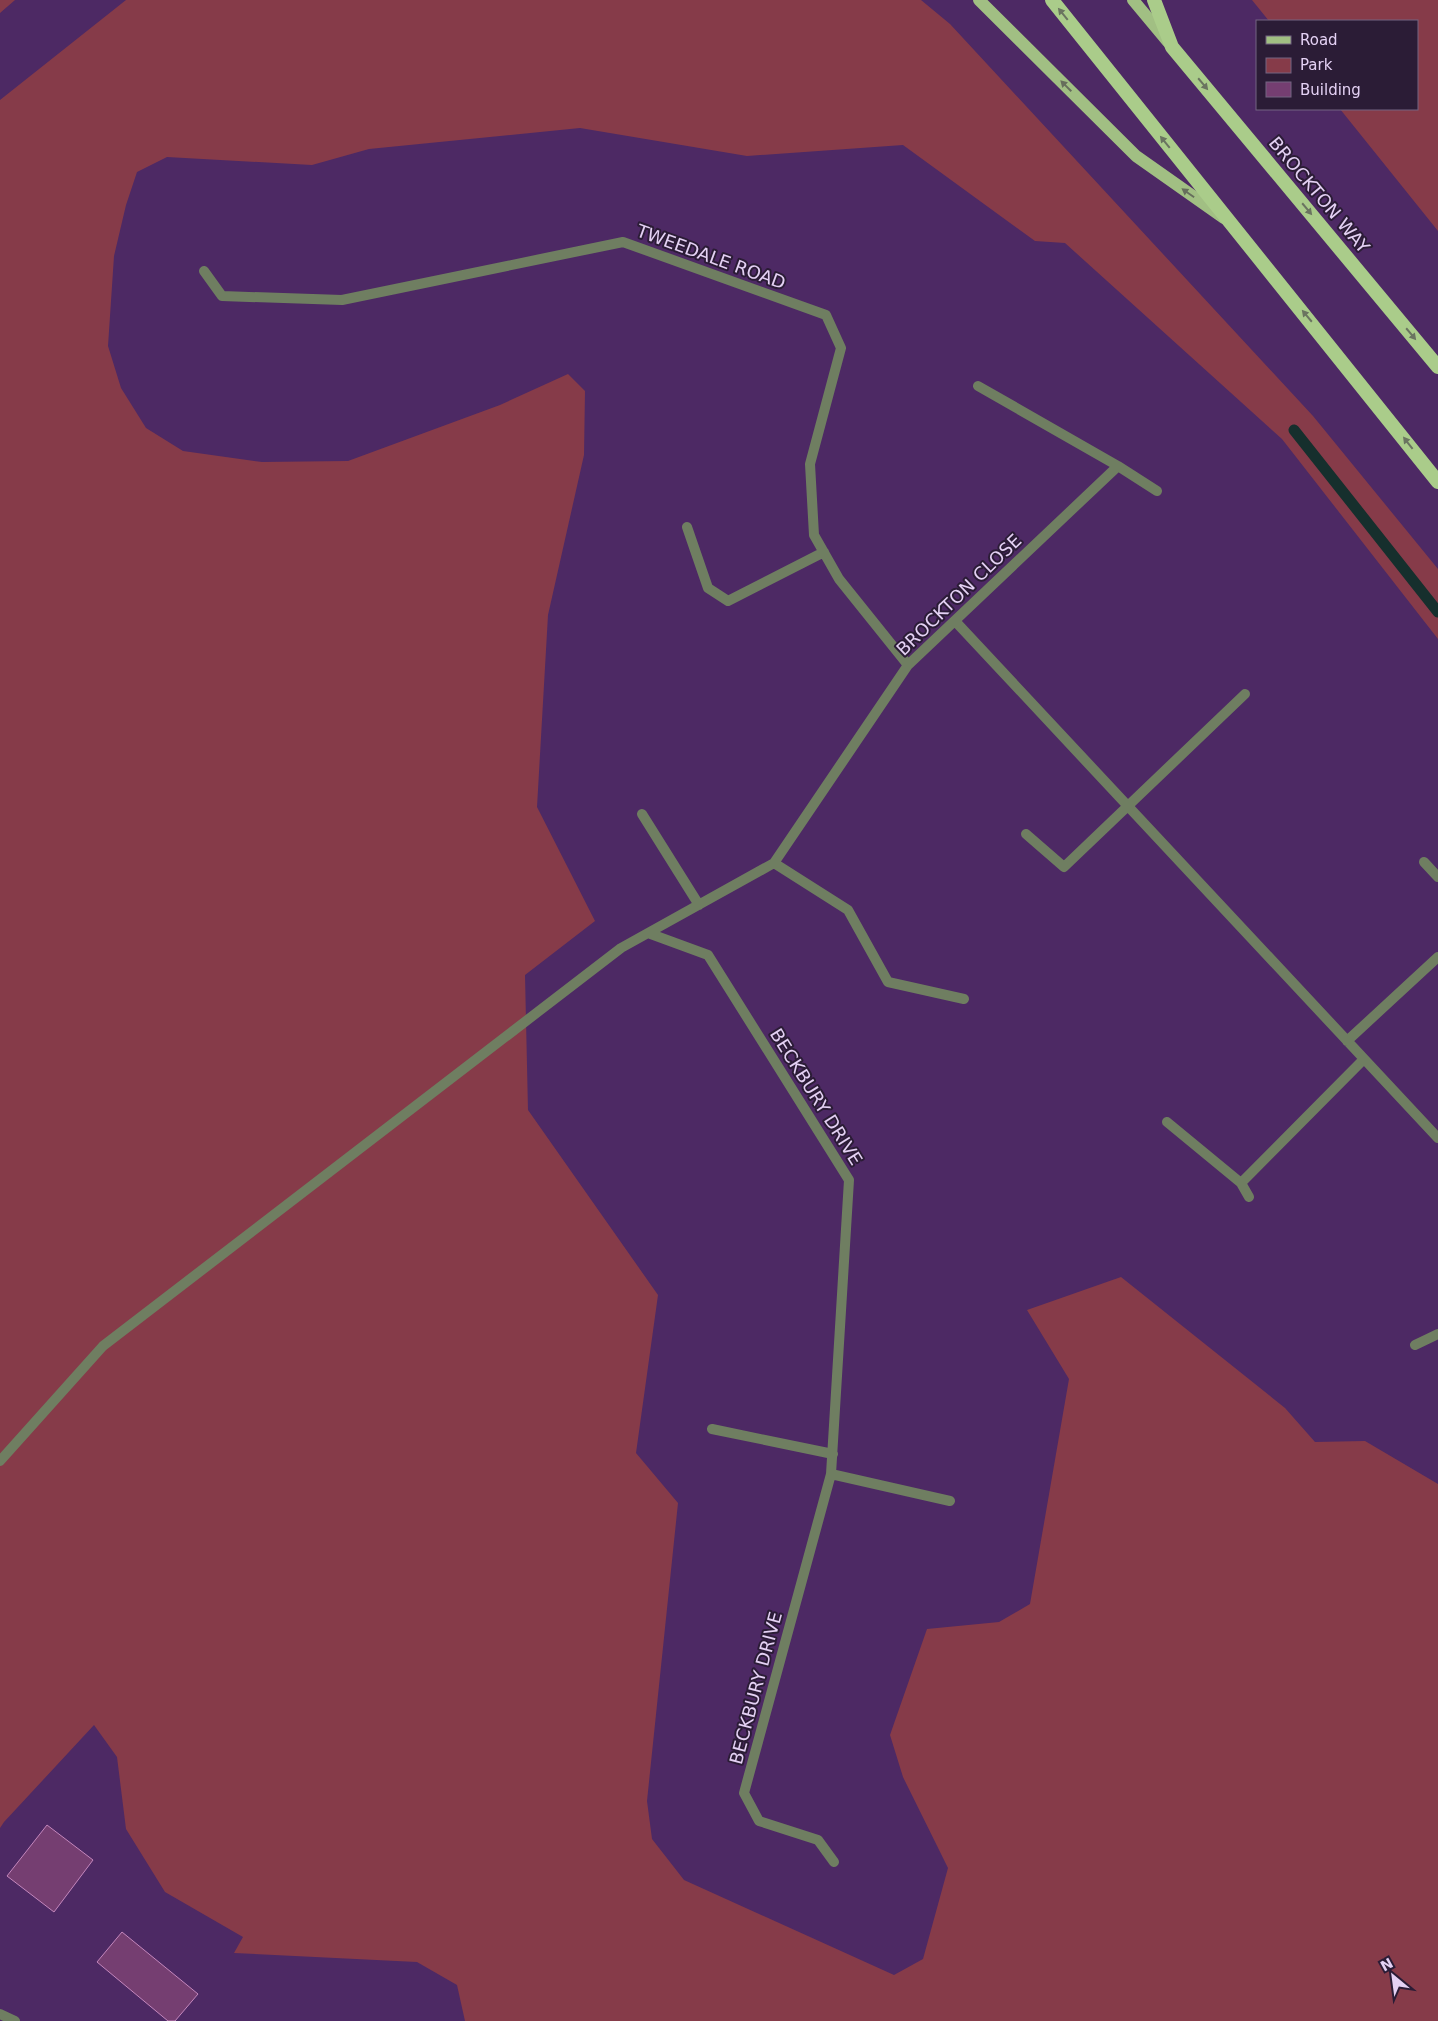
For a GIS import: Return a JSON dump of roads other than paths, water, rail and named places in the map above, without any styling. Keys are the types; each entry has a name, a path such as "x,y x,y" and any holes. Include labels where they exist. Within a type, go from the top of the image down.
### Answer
{"highway":[{"path":"1052,0 1228,221 1328,342 1438,482"},
{"name":"BROCKTON WAY","path":"1154,0 1172,47 1438,367"}],"main road":[{"path":"979,0 1136,156 1228,221"},
{"path":"1133,0 1172,47"}],"street":[{"name":"TWEEDALE ROAD","path":"204,271 222,296 342,300 623,242 826,315 841,348 810,464 814,535 839,579 908,664"},
{"path":"978,386 1118,466 1157,491"},
{"name":"BROCKTON CLOSE","path":"774,863 908,664 1118,466"},
{"path":"687,527 708,588 728,601 824,552"},
{"path":"955,621 1438,1138"},
{"path":"1026,834 1064,867 1245,694"},
{"path":"642,814 699,905"},
{"path":"1424,862 1438,877"},
{"path":"0,1461 103,1346 621,948 774,863 848,910 888,982 964,999"},
{"name":"BECKBURY DRIVE","path":"648,933 708,955 848,1180 831,1474 744,1792 759,1821 818,1840 834,1862"},
{"path":"1347,1041 1438,956"},
{"path":"1241,1183 1364,1059"},
{"path":"1167,1122 1241,1183 1249,1197"},
{"path":"1415,1345 1438,1334"},
{"path":"712,1429 833,1454"},
{"path":"831,1474 950,1502"},
{"path":"0,2014 15,2021"}],"waterway":[{"path":"1294,430 1438,612"}]}
